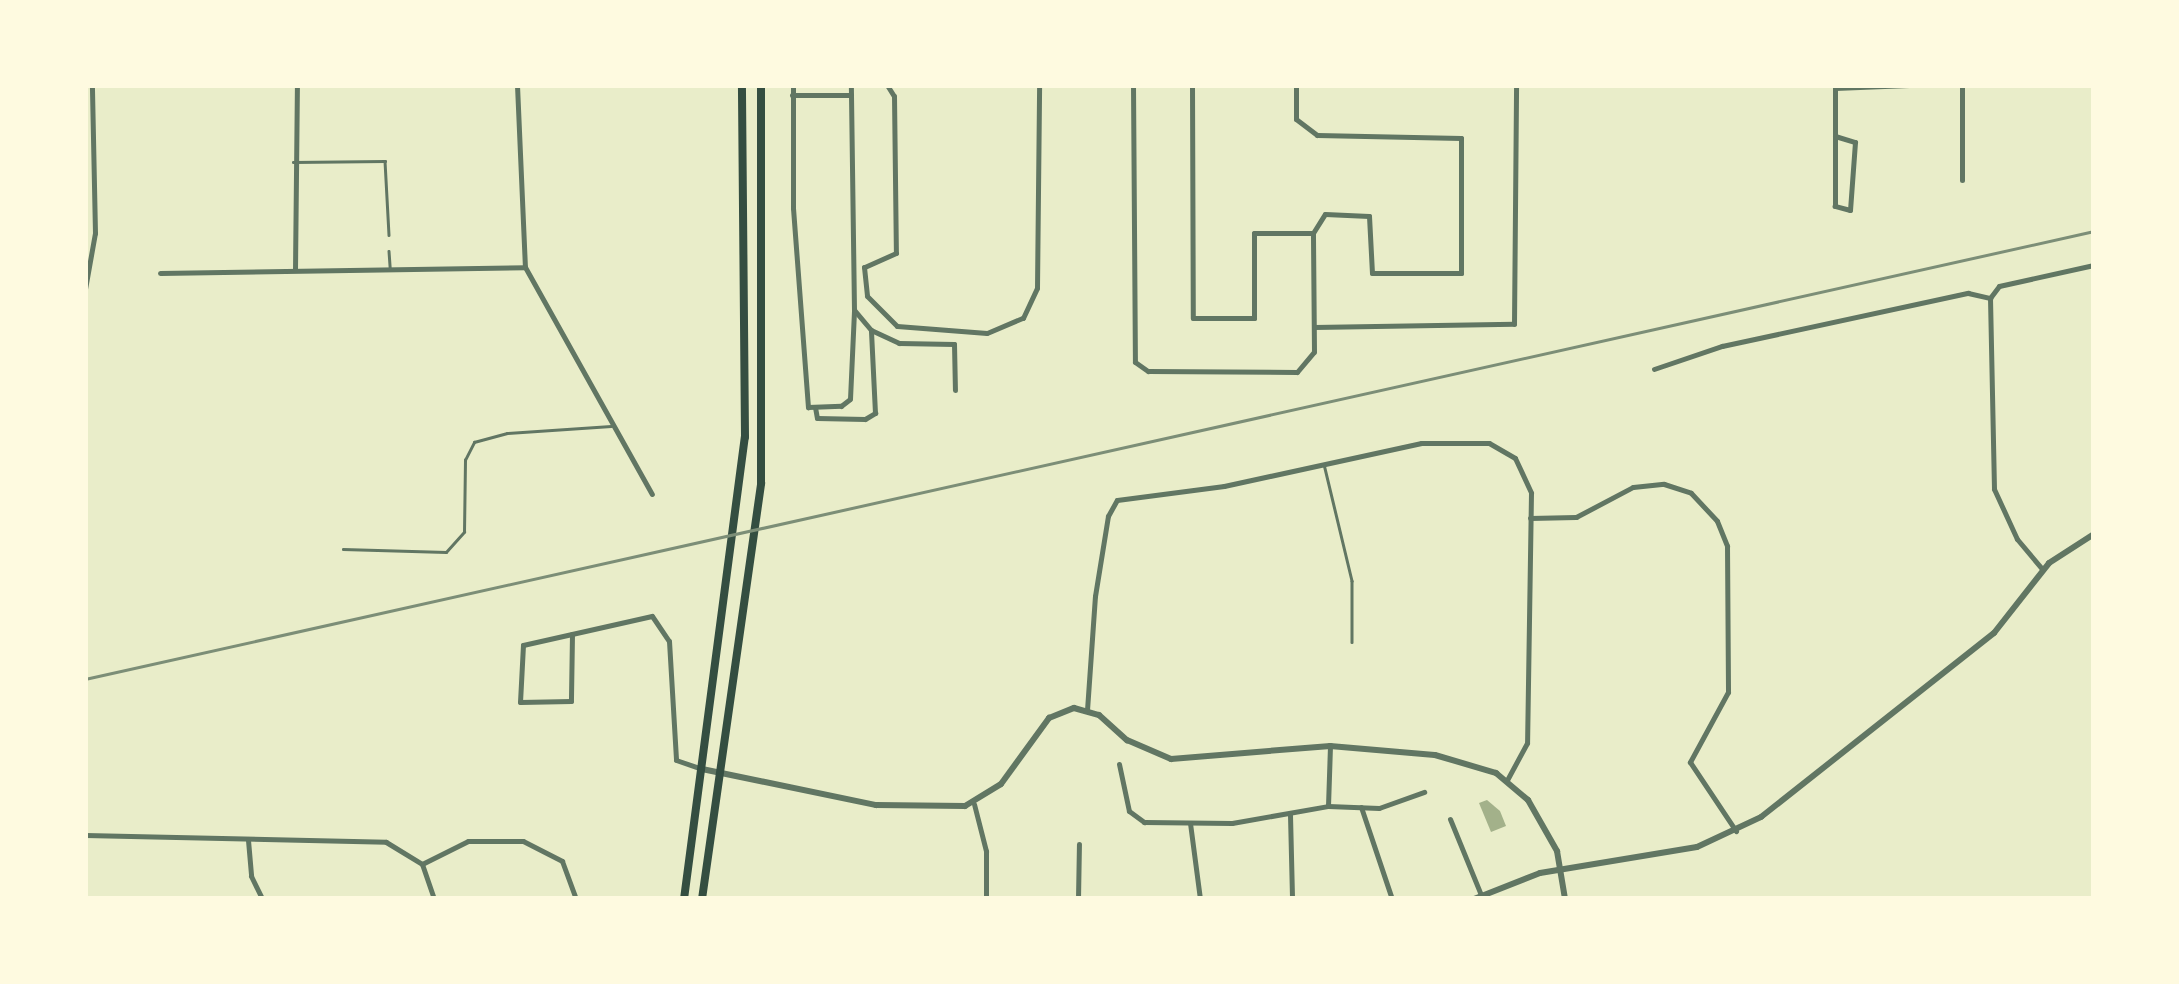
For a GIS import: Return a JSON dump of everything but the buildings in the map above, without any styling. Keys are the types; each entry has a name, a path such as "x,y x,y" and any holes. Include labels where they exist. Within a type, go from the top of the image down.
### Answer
{"main road":[{"path":"684,899 746,437 742,85"},
{"path":"702,899 764,435 761,85"}],"street":[{"path":"85,289 94,212 92,85"},
{"path":"295,270 292,162 296,85"},
{"path":"516,85 525,267 652,494"},
{"path":"793,85 803,397 816,407 841,406 850,398 854,310 851,85"},
{"path":"887,85 894,96 896,253 864,268 866,296 897,326 987,333 1022,318 1037,288 1039,85"},
{"path":"1133,85 1134,355 1148,372 1297,372 1312,361 1313,233 1325,214 1365,214 1372,224 1372,272 1461,273 1461,138 1317,135 1296,119 1296,85"},
{"path":"1192,85 1193,318 1254,318 1254,233 1313,233"},
{"path":"1314,326 1514,324 1516,85"},
{"path":"1835,136 1855,142 1850,210 1834,206 1835,86 1908,85"},
{"path":"1962,85 1962,180"},
{"path":"792,95 851,95"},
{"path":"85,212 94,212"},
{"path":"2042,570 2017,539 1994,489 1990,298 1999,286 2094,265"},
{"path":"160,273 525,267"},
{"path":"1654,369 1722,346 1968,292 1990,298"},
{"path":"854,310 871,330 899,343 954,344 955,390"},
{"path":"816,407 816,418 874,418 871,330"},
{"path":"1087,710 1095,596 1113,504 1127,496 1224,486 1421,443 1489,442 1522,466 1530,518 1528,743 1508,780"},
{"path":"1530,518 1576,517 1633,487 1664,484 1691,493 1717,521 1727,546 1728,692 1690,762 1736,832"},
{"path":"1450,819 1478,897 1561,869 1666,854 1736,832 1994,633 2042,570 2094,534"},
{"path":"572,634 571,700 520,702 518,649 572,634 645,616 658,619 670,653 676,760 702,769 901,808 974,804 1001,784 1048,718 1065,709 1087,710 1135,745 1171,759 1330,746 1435,755 1508,780 1544,822 1561,869 1565,899"},
{"path":"1328,806 1330,746"},
{"path":"1119,764 1132,817 1190,822 1290,815 1328,806 1386,807 1424,792"},
{"path":"974,804 986,850 986,899"},
{"path":"1361,807 1390,896"},
{"path":"1290,815 1292,899"},
{"path":"1190,822 1200,899"},
{"path":"85,835 373,840 400,847 422,864 434,899"},
{"path":"248,840 251,876 262,899"},
{"path":"422,864 468,842 524,841 562,861 576,899"},
{"path":"1078,899 1079,844"}],"lane":[{"path":"292,162 385,161 389,235"},
{"path":"390,251 390,269"},
{"path":"343,548 446,552 464,532 466,460 474,442 507,433 615,424"},
{"path":"1324,463 1352,580 1352,642"}],"shaded area":[{"path":"1487,800 1500,811 1506,826 1491,832 1479,803"}],"railway":[{"path":"85,679 2094,231"}]}
